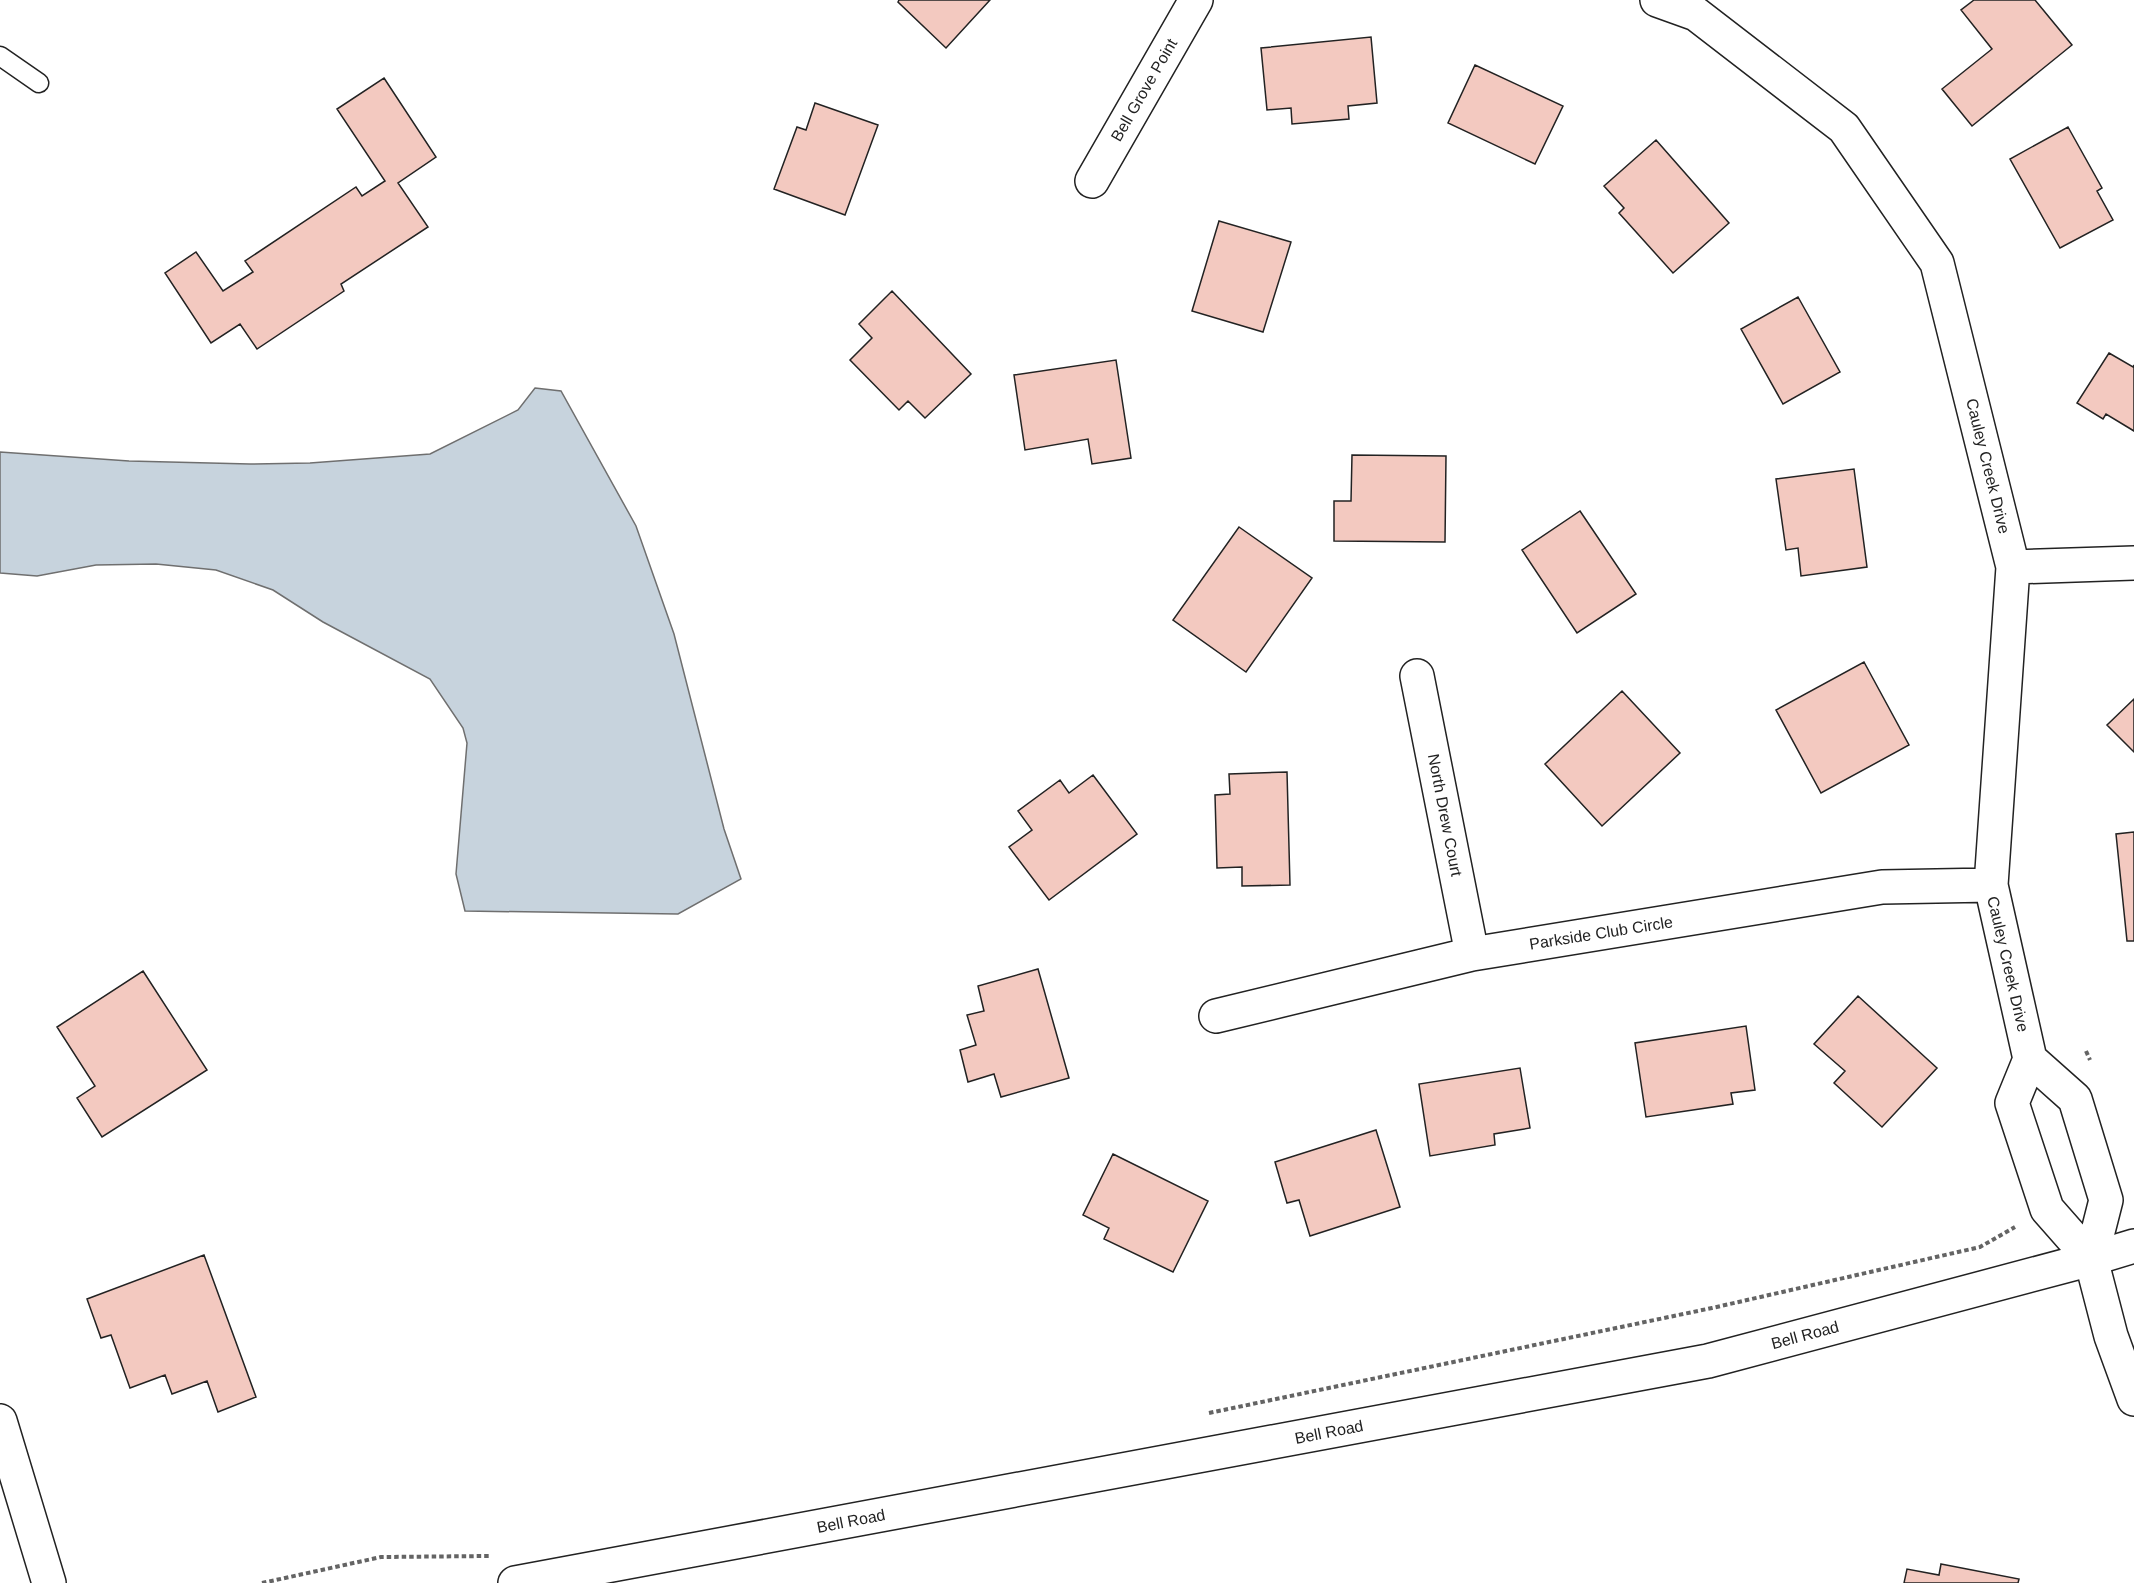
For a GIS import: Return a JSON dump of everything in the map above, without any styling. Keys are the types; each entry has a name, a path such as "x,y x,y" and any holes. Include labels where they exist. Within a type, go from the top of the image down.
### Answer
{"street":[{"name":"Bell Grove Point","path":"1092,181 1196,0"},
{"name":"Cauley Creek Drive","path":"1657,0 1695,14 1844,128 1937,262 2013,567 1991,885 2030,1059"},
{"path":"2013,567 2134,563"},
{"name":"North Drew Court","path":"1417,676 1472,954"},
{"name":"Parkside Club Circle","path":"1216,1016 1472,954 1882,888 1991,885"},
{"path":"2091,1259 2106,1200 2075,1099 2030,1059 2012,1103 2047,1209 2091,1259 2111,1336 2134,1399"},
{"name":"Bell Road","path":"508,1569 1708,1361 2134,1246"},
{"path":"0,1420 48,1583"}],"lane":[{"path":"0,57 39,83"}],"path":[{"path":"1202,1414 1712,1308 1980,1246 2047,1209"},
{"path":"262,1583 381,1557 508,1569"}],"shaded area":[{"path":"535,388 561,391 636,526 674,634 724,829 741,879 678,914 465,911 456,874 467,743 463,728 430,679 323,622 273,590 216,570 156,564 96,565 37,576 0,573 0,452 129,461 250,464 310,463 430,454 518,410"}],"building":[{"path":"899,0 990,0 946,48 898,2"},
{"path":"1974,0 2035,0 2072,45 1972,126 1942,89 1992,49 1961,10"},
{"path":"1371,37 1377,103 1348,106 1349,119 1292,124 1291,108 1267,110 1261,48"},
{"path":"1475,65 1563,106 1535,164 1448,123"},
{"path":"384,78 436,157 398,183 428,227 341,284 344,291 257,349 240,324 211,343 165,273 196,252 223,291 253,272 245,261 356,187 362,196 385,181 337,109"},
{"path":"815,103 878,125 845,215 774,189 797,127 806,130"},
{"path":"2068,127 2102,188 2097,191 2113,220 2060,248 2010,159"},
{"path":"1656,140 1729,223 1673,273 1619,213 1624,208 1604,186"},
{"path":"1219,221 1291,242 1263,332 1192,311"},
{"path":"892,291 971,374 925,418 908,401 899,410 850,360 872,338 859,324"},
{"path":"1798,297 1840,372 1783,404 1741,329"},
{"path":"2109,353 2133,367 2134,365 2134,431 2106,414 2103,419 2077,403"},
{"path":"1116,360 1131,458 1092,464 1088,439 1025,450 1014,375"},
{"path":"1352,455 1446,456 1445,542 1334,541 1334,501 1351,501"},
{"path":"1854,469 1867,567 1801,576 1798,548 1786,550 1776,479"},
{"path":"1580,511 1636,594 1577,633 1522,550"},
{"path":"1239,527 1312,578 1246,672 1173,620"},
{"path":"1864,662 1909,745 1821,793 1776,710"},
{"path":"1622,691 1680,753 1602,826 1545,764"},
{"path":"2134,699 2134,752 2107,725"},
{"path":"1287,772 1290,885 1242,886 1242,867 1217,868 1215,795 1230,794 1229,774"},
{"path":"1093,775 1137,834 1049,900 1009,847 1032,830 1018,811 1060,780 1069,793"},
{"path":"2134,832 2134,941 2127,941 2116,834"},
{"path":"1038,969 1069,1078 1001,1097 994,1074 968,1082 960,1050 976,1045 967,1015 984,1011 978,986"},
{"path":"143,971 207,1070 102,1137 77,1098 95,1086 57,1027"},
{"path":"1858,996 1937,1068 1882,1127 1834,1083 1845,1071 1814,1044"},
{"path":"1746,1026 1755,1090 1731,1093 1733,1104 1646,1117 1635,1043"},
{"path":"1520,1068 1530,1128 1494,1134 1495,1145 1430,1156 1419,1084"},
{"path":"1376,1130 1400,1207 1310,1236 1299,1200 1287,1203 1275,1162"},
{"path":"1113,1154 1208,1201 1173,1272 1104,1239 1109,1228 1083,1215"},
{"path":"204,1255 256,1397 218,1412 207,1381 172,1394 165,1375 130,1388 111,1335 101,1338 87,1299"},
{"path":"1941,1564 2019,1579 2018,1583 1904,1583 1907,1569 1939,1575"}]}
